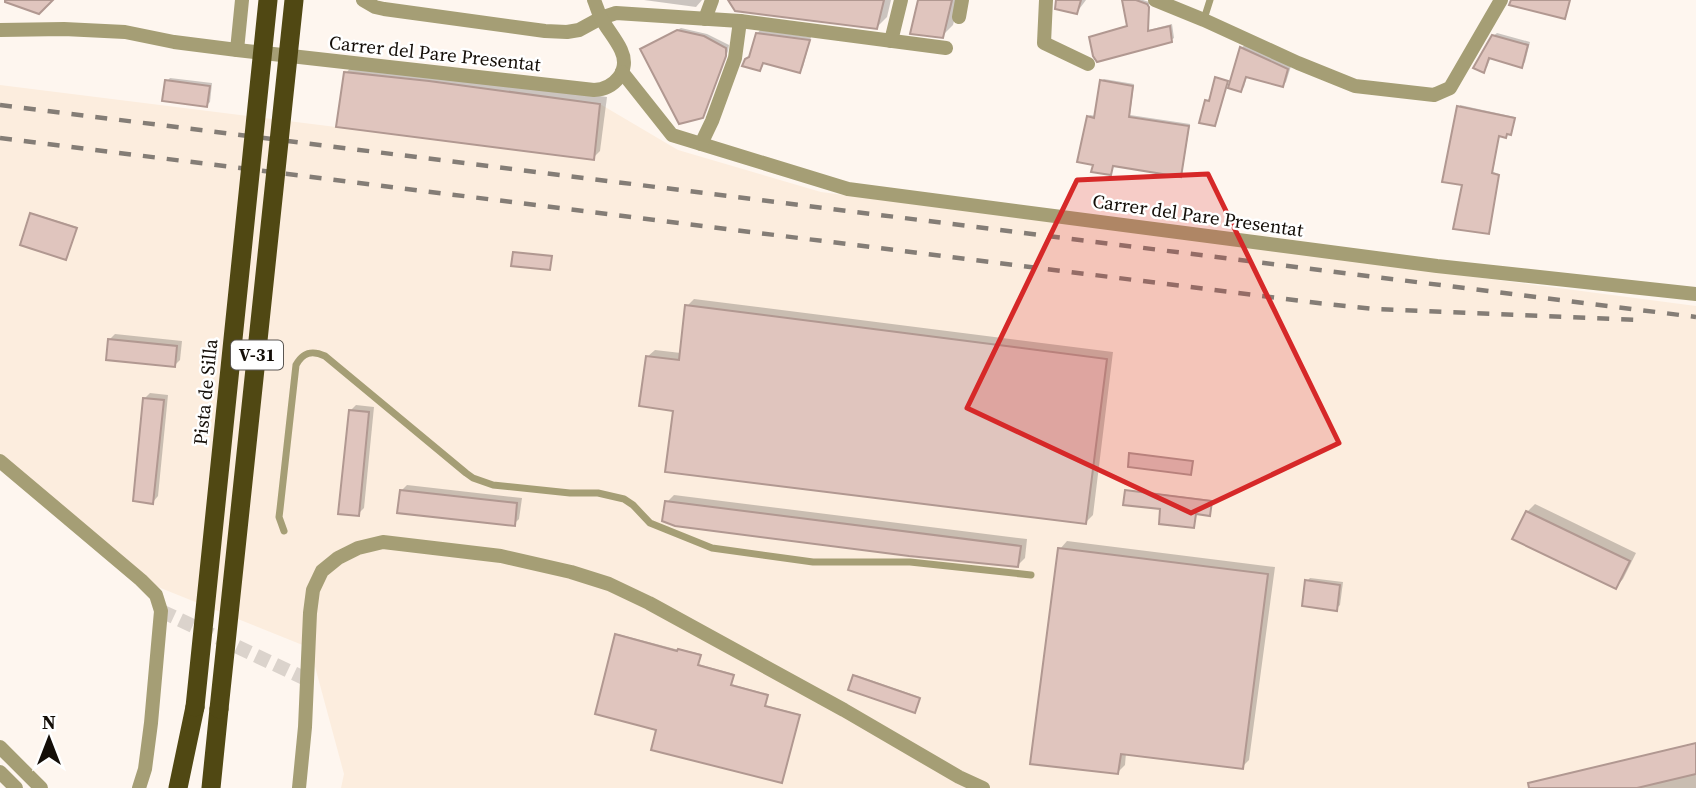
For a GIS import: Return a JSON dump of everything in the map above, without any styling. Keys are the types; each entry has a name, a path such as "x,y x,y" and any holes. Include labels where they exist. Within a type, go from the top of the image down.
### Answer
{"highway":[{"name":"Pista de Silla","path":"186,788 268,0"},
{"name":"V-31","path":"211,788 294,0"},
{"path":"178,788 195,707"}],"street":[{"path":"237,50 242,0"},
{"path":"363,0 374,7 384,9 545,31 579,30 616,13 740,21 946,48"},
{"name":"Carrer del Pare Presentat","path":"0,30 125,32 237,50 601,90 614,84 622,72 623,57 594,0"},
{"path":"705,19 712,0"},
{"path":"891,41 901,0"},
{"path":"958,17 962,0"},
{"path":"1046,0 1044,43 1088,64"},
{"path":"1155,0 1355,86 1434,95 1450,88 1502,0"},
{"path":"701,144 735,58 740,21"},
{"name":"Carrer del Pare Presentat","path":"622,72 672,135 848,189 1437,267 1696,294"},
{"path":"0,461 156,595 161,611 151,723 145,769 139,788"},
{"path":"299,788 313,590 322,571 338,558 358,548 383,542 512,558 609,584 649,603 844,710 959,778 983,788"},
{"path":"0,747 40,788"},
{"path":"0,772 16,788"}],"lane":[{"path":"1204,20 1210,0"},
{"path":"284,531 279,517 296,365 299,358 312,352 325,356 466,473 482,482 570,494 598,493 613,496 628,501 650,523 712,548 813,562 910,562 1031,575"}],"highlighted area":[{"path":"1208,174 1339,443 1191,513 967,408 1077,180"}],"shaded area":[{"path":"344,70 600,104 678,150 821,192 1696,306 1696,788 341,788 344,774 310,648 158,587 0,460 0,85 336,127"}],"building":[{"path":"5,0 53,0 39,14"},
{"path":"728,0 884,0 877,29 735,11"},
{"path":"918,0 952,0 943,38 910,34"},
{"path":"1056,0 1081,0 1077,14 1055,9"},
{"path":"1122,0 1136,0 1147,4 1148,31 1170,26 1172,42 1097,62 1089,37 1127,26"},
{"path":"1511,0 1570,0 1565,19 1509,5"},
{"path":"677,30 704,36 726,48 726,56 703,118 679,124 640,49"},
{"path":"756,33 810,40 800,73 763,63 760,71 742,66 749,57"},
{"path":"1492,35 1528,45 1522,68 1489,58 1484,73 1473,68"},
{"path":"1240,47 1288,69 1283,87 1246,77 1241,92 1228,88"},
{"path":"344,72 600,104 594,160 336,127"},
{"path":"1215,77 1228,81 1215,126 1199,123 1205,100 1209,101"},
{"path":"165,80 210,86 207,107 162,101"},
{"path":"1100,80 1133,86 1129,117 1189,126 1181,177 1113,166 1111,175 1091,172 1093,165 1077,162 1087,116 1094,118"},
{"path":"1457,106 1515,118 1511,135 1507,134 1506,138 1499,136 1492,173 1499,175 1489,234 1453,229 1462,185 1442,182"},
{"path":"30,213 77,228 66,260 20,245"},
{"path":"513,252 552,256 550,270 511,266"},
{"path":"685,305 1107,359 1086,524 665,472 673,411 639,406 646,356 679,360"},
{"path":"108,339 177,346 175,367 106,360"},
{"path":"143,398 164,400 153,504 133,501"},
{"path":"349,410 369,412 359,516 338,514"},
{"path":"1129,453 1193,461 1191,475 1128,467"},
{"path":"400,490 517,503 515,526 397,513"},
{"path":"1125,490 1212,501 1210,516 1196,514 1194,528 1159,524 1160,509 1123,505"},
{"path":"665,501 1021,546 1018,567 675,526 662,521"},
{"path":"1526,511 1630,561 1616,589 1512,539"},
{"path":"1058,548 1268,574 1243,769 1121,754 1118,774 1030,764"},
{"path":"1305,580 1340,585 1337,611 1302,606"},
{"path":"615,634 701,655 698,665 734,675 731,685 768,695 765,706 800,715 782,783 651,750 656,730 595,714"},
{"path":"853,675 920,698 915,713 848,690"},
{"path":"1696,743 1696,774 1637,788 1529,788 1528,783"}],"tunnel":[{"path":"161,611 308,680"}],"railway":[{"path":"0,105 1696,317"},
{"path":"0,138 1318,303 1375,309 1642,320"}]}
